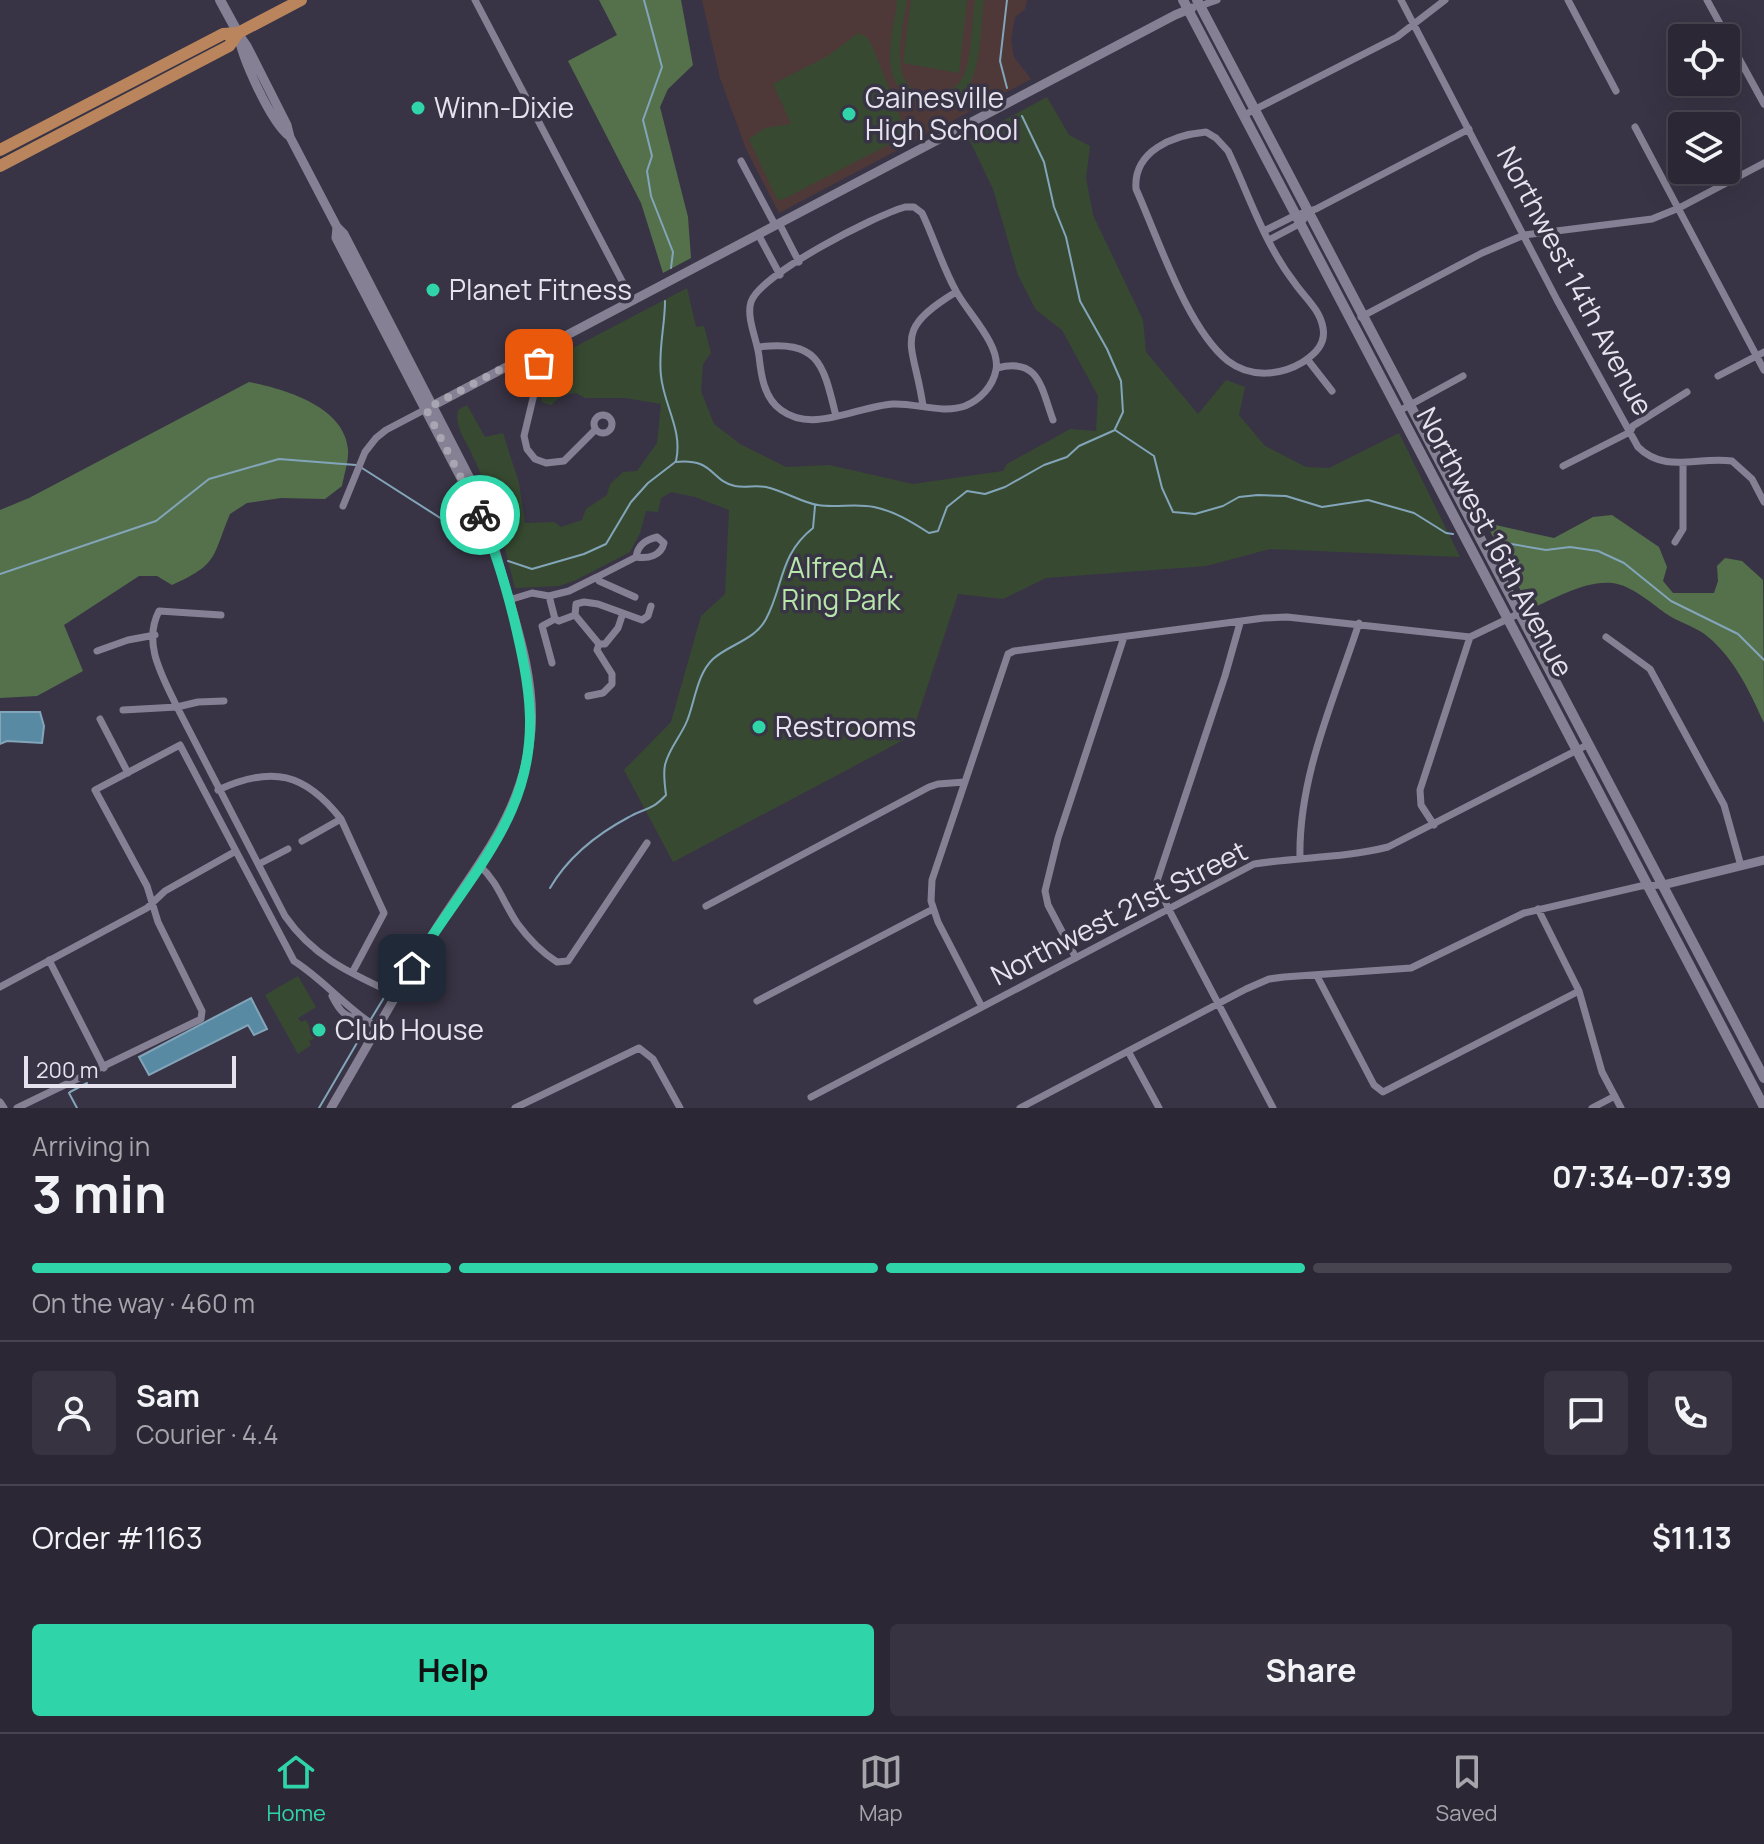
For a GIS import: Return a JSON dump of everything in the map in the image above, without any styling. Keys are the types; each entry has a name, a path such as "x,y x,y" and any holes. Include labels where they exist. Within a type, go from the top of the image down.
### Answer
{"main road":[{"path":"220,0 238,33"},
{"path":"0,166 61,134 105,95 223,34 238,33 301,0"},
{"name":"Northwest 16th Avenue","path":"1199,3 1764,1078"},
{"name":"Northwest 16th Avenue","path":"1186,5 1764,1107"},
{"path":"0,150 229,46 238,33"},
{"path":"1454,516 1466,510"},
{"path":"1718,1019 1730,1012"}],"street":[{"path":"475,0 632,300"},
{"path":"343,506 365,452 386,430 1186,5 1217,0"},
{"name":"Northwest 14th Avenue","path":"1401,0 1638,447 1648,457 1663,462 1732,461 1752,479 1764,502"},
{"path":"1244,115 1397,37 1445,0"},
{"path":"1568,0 1616,91"},
{"path":"1707,0 1764,104"},
{"path":"238,33 240,49 281,130 290,137"},
{"path":"238,33 337,227 336,238 478,494 509,600 527,674 531,705 526,764 512,810 427,942 331,1108"},
{"path":"1635,127 1760,354 1764,370"},
{"path":"1269,240 1309,212 1469,129"},
{"path":"1206,132 1228,151 1282,267 1313,305 1321,321 1323,342 1307,359 1292,369 1275,373 1252,372 1225,359 1196,321 1136,189 1135,173 1146,156 1186,134 1206,132"},
{"path":"741,161 799,262"},
{"path":"1352,322 1482,253 1524,235 1641,221 1679,208 1764,163"},
{"path":"914,207 927,222 956,292 995,356 997,368 992,381 976,401 962,407 893,404 836,416 796,418 781,410 771,401 763,384 751,317 752,301 759,291 799,262 876,217 914,207"},
{"path":"1264,231 1298,219"},
{"path":"758,234 780,275"},
{"path":"923,406 910,342 920,318 956,292"},
{"path":"758,347 795,346 809,352 824,377 836,416"},
{"path":"530,354 540,366 524,436 527,449 535,459 546,463 564,461 595,430"},
{"path":"1718,376 1760,354"},
{"path":"1307,359 1332,391"},
{"path":"997,368 1014,364 1026,367 1035,376 1053,420"},
{"path":"1399,411 1463,376"},
{"path":"1563,466 1630,432 1633,426 1687,392"},
{"path":"1675,542 1683,529 1683,463"},
{"path":"509,600 532,593 549,596 579,587 636,557"},
{"path":"597,577 599,581 635,597"},
{"path":"579,587 584,602"},
{"path":"549,596 555,619"},
{"path":"599,644 575,615 576,604 598,604 642,620 648,616 651,606"},
{"path":"221,615 159,611 155,620 154,658 158,671 285,916 300,938 352,973 397,995"},
{"path":"599,644 605,644 613,637 623,613"},
{"path":"982,1007 933,909 932,880 1008,654 1287,617 1470,637 1520,613"},
{"path":"552,663 542,626 555,619 559,621 575,615"},
{"path":"1240,623 1157,881 1168,908 1273,1108"},
{"path":"1300,859 1301,809 1307,780 1359,623"},
{"path":"97,651 155,635"},
{"path":"1076,958 1048,905 1045,891 1048,872 1124,637"},
{"path":"1434,825 1421,805 1420,790 1470,637"},
{"path":"1606,637 1650,669 1724,805 1741,866"},
{"path":"588,696 603,693 612,684 612,674 597,650 599,644"},
{"path":"123,710 224,701"},
{"path":"100,719 128,773"},
{"name":"Northwest 21st Street","path":"811,1097 1254,864 1360,854 1388,847 1589,744"},
{"path":"17,1108 201,1019 202,1011 158,922 147,886 95,790 180,745 294,961 307,968 362,1018 378,1028"},
{"path":"218,790 249,778 269,775 290,778 311,787 341,819 384,913 352,973"},
{"path":"706,906 929,787 965,782"},
{"path":"302,841 341,819"},
{"path":"479,865 492,876 518,924 544,954 557,962 568,961 647,843"},
{"path":"259,864 288,849"},
{"path":"0,987 147,908 165,891 236,851"},
{"path":"1020,1108 1269,979 1411,968 1524,913 1649,885 1663,885 1764,860"},
{"path":"757,1001 933,909"},
{"path":"1538,909 1579,991 1602,1072 1621,1108"},
{"path":"49,960 104,1068"},
{"path":"1317,976 1374,1085 1383,1092 1579,991"},
{"path":"515,1108 639,1048 653,1059 680,1108"},
{"path":"1128,1051 1159,1108"},
{"path":"1592,1108 1615,1096"},
{"path":"1038,1099 1043,1108"},
{"path":"0,1102 4,1108"}],"shaded area":[{"name":"Gainesville High School","path":"702,0 1027,0 1025,9 1015,17 1011,40 1014,57 1031,79 779,213 746,149 720,78"}],"green space":[{"path":"599,0 681,0 693,65 668,89 660,107 688,217 691,258 663,273 641,203 568,61 617,35"},
{"path":"897,0 907,0 900,42 901,71 906,83 916,91 935,95 952,89 962,79 970,52 975,0 984,0 975,71 964,91 954,99 930,104 907,95 898,86 890,65"},
{"path":"911,0 967,0 959,73 903,63"},
{"path":"858,33 867,37 873,48 907,135 782,200 777,199 749,139 765,128 791,124 773,84 828,56"},
{"name":"Alfred A. Ring Park","path":"1047,97 1069,135 1090,146 1086,178 1093,215 1143,320 1146,352 1198,414 1226,380 1245,387 1239,415 1265,446 1306,467 1329,468 1399,433 1460,557 1270,549 1206,566 1046,578 1003,599 958,594 911,736 673,862 624,770 671,722 701,616 725,594 729,510 671,492 661,498 658,512 646,511 640,533 630,552 559,586 515,588 491,501 459,426 458,410 467,405 485,437 503,433 519,483 525,523 554,522 561,527 582,520 586,509 607,495 610,484 623,472 637,471 657,443 661,404 625,398 585,398 576,393 563,395 551,405 541,402 548,361 687,288 696,327 704,326 711,353 703,364 701,391 714,424 740,444 786,467 829,465 913,484 1003,471 1007,464 1070,429 1096,431 1098,396 1062,330 1036,310 1018,275 993,189 969,139"},
{"path":"249,382 295,395 336,421 348,449 342,486 325,499 281,498 247,503 230,514 212,558 198,571 172,585 157,576 139,576 64,625 83,671 37,696 0,698 0,510 29,498"},
{"path":"1612,515 1659,547 1667,567 1663,581 1673,593 1714,593 1718,581 1717,566 1725,558 1742,561 1763,580 1764,723 1739,674 1714,642 1626,587 1612,583 1591,584 1530,609 1486,523 1554,538 1593,517"},
{"path":"298,976 316,1007 298,1018 301,1022 306,1020 315,1038 298,1054 265,995"}],"water":[{"path":"0,712 40,712 44,726 42,743 7,741 0,744"},
{"path":"251,998 267,1029 254,1035 248,1025 149,1075 139,1057"}],"waterway":[{"path":"644,0 662,67 643,120 652,156 647,171 651,196 673,252 671,268"},
{"path":"1007,0 1000,61 1007,88"},
{"path":"1022,116 1044,162 1054,207 1066,237 1080,301 1121,381 1123,412 1115,429"},
{"path":"665,301 660,366 677,439 676,461"},
{"path":"675,462 698,463 735,486 766,487 812,504 881,509 903,517 929,533 938,531 947,507 967,491 985,494 1005,487 1115,430 1154,456 1162,488 1173,512 1195,514 1223,506 1239,497 1258,495 1286,496 1322,507 1368,500 1414,513 1446,533 1453,534"},
{"path":"0,574 156,521 209,479 279,459 356,465"},
{"path":"508,561 532,569 584,554 606,544 631,502 648,483 674,463"},
{"path":"362,468 481,544"},
{"path":"550,888 574,856 595,839 629,817 652,807 666,795 665,765 687,721 703,672 713,659 749,637 766,619 788,560 802,538 813,528 815,506"},
{"path":"1494,541 1546,550 1570,547 1598,551 1624,563 1671,601 1738,634 1764,660"},
{"path":"391,987 422,937"},
{"path":"371,1019 385,996"},
{"path":"319,1108 368,1024"},
{"path":"70,1092 87,1083"},
{"path":"69,1093 77,1108"}],"way so far":[{"path":"480,515 426,409 535,351 539,363"}],"place":[{"name":"Winn-Dixie","path":"418,108"},
{"name":"Gainesville High School","path":"849,114"},
{"name":"Planet Fitness","path":"433,290"},
{"name":"Restrooms","path":"759,727"},
{"name":"Club House","path":"319,1030"}],"route":[{"path":"412,968 509,815 529,748 531,705 527,674 494,546 480,515"}]}
